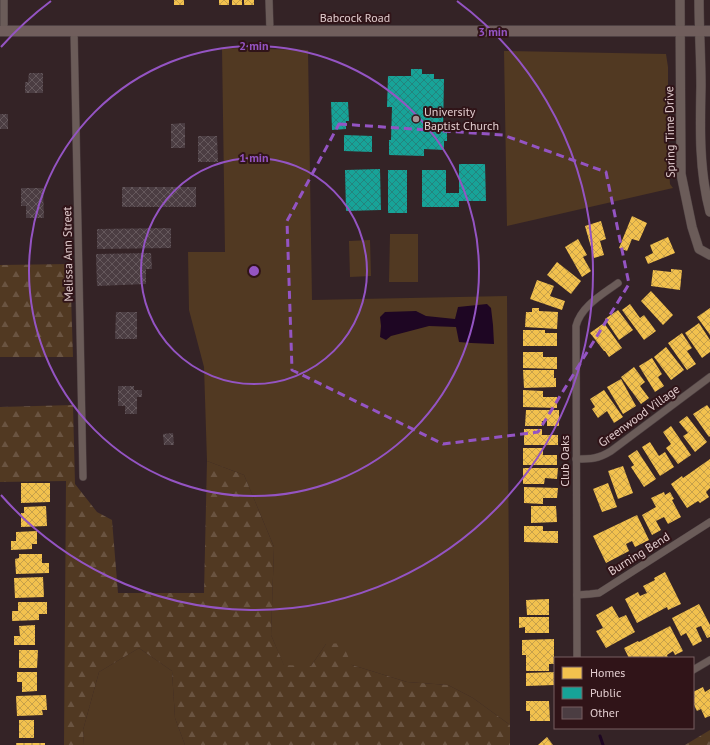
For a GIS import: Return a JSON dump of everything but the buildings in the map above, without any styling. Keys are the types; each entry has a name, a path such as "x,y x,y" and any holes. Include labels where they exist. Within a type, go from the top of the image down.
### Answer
{"main road":[{"name":"Babcock Road","path":"2,31 710,32"}],"street":[{"path":"2,31 4,0"},
{"path":"269,0 270,31"},
{"name":"Spring Time Drive","path":"680,0 681,174 692,227 699,249 710,255"},
{"path":"699,0 701,54 700,145 703,175 710,212"},
{"name":"Melissa Ann Street","path":"74,30 83,477"},
{"name":"Club Oaks","path":"577,657 576,326 581,314 589,304 618,283"},
{"name":"Greenwood Village","path":"576,459 590,459 602,456 611,451 710,377"},
{"name":"Burning Bend","path":"577,595 599,593 710,522"},
{"path":"694,669 710,660"}],"highlighted area":[{"path":"339,124 503,135 606,172 629,284 538,432 443,444 292,370 287,221"}],"green space":[{"path":"222,48 308,50 312,300 507,296 510,725 473,698 448,685 407,682 352,665 326,644 311,666 284,666 271,635 274,547 244,475 207,461 204,367 189,310 188,252 225,252"},
{"path":"504,51 666,54 668,67 668,152 670,184 673,188 507,226"},
{"path":"390,234 418,234 418,282 389,282"},
{"path":"370,240 371,276 350,277 349,241"},
{"path":"70,264 73,357 0,357 0,265"},
{"path":"73,405 75,484 97,512 112,520 118,593 204,593 207,461 244,475 274,547 271,635 284,665 311,666 326,644 342,643 352,665 407,682 448,685 473,698 510,725 510,745 185,745 175,718 172,671 139,648 99,672 83,730 84,745 64,745 66,481 0,482 0,407"},
{"path":"139,648 172,671 175,718 185,745 84,745 83,730 99,672"},
{"path":"710,730 710,745 685,745"}],"shaded area":[{"path":"487,304 491,308 494,344 459,342 456,327 429,326 391,336 386,340 380,337 380,317 385,312 416,311 426,316 455,319 458,307"}],"waterway":[{"path":"600,736 603,745"}],"place":[{"name":"University Baptist Church","path":"416,119"}]}
